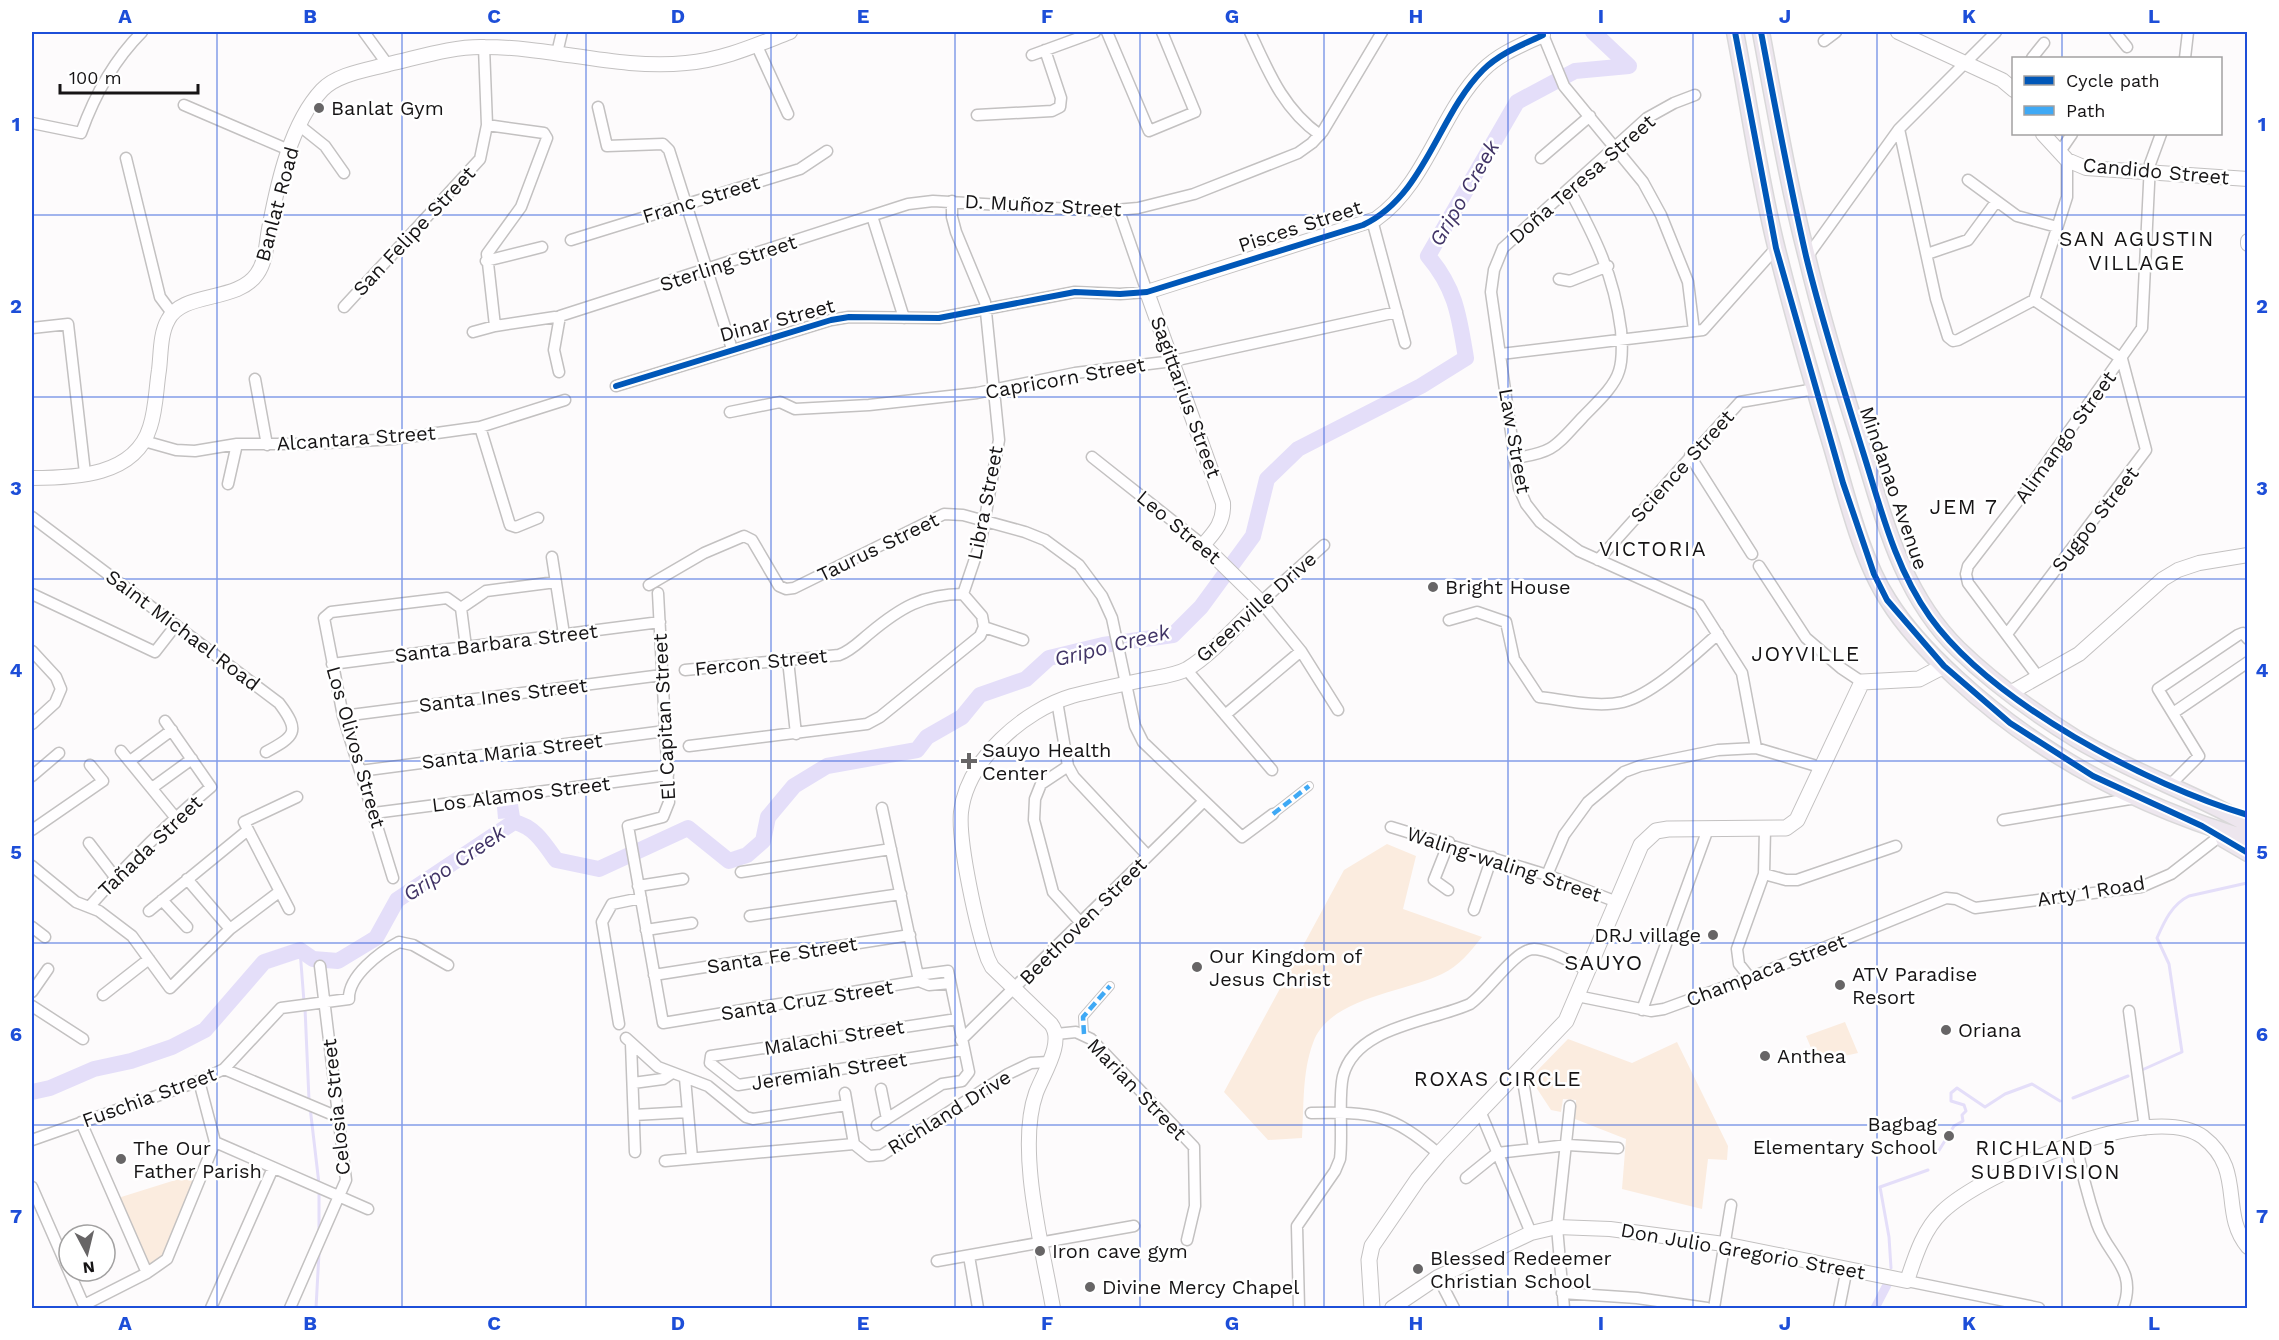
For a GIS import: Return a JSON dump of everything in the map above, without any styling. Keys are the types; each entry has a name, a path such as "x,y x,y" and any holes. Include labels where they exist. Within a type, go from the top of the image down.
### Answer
{"main road":[{"path":"1736,32 1776,248 1837,464 1874,574 1887,600 1944,666 2010,723 2050,751 2137,798 2202,826 2247,853"},
{"name":"Mindanao Avenue","path":"1761,32 1807,257 1864,454 1898,562 1911,590 1932,620 1958,649 2010,693 2078,740 2169,786 2247,815"},
{"path":"1837,464 1851,462 1864,454"},
{"path":"1843,483 1855,475 1870,472"},
{"path":"1372,1308 1369,1260 1372,1246 1418,1179 1439,1154 1566,1021 1641,845 1648,836 1668,829 1786,828 1797,820 1862,682 1919,679 1944,666"},
{"name":"Mindanao Avenue","path":"2213,804 2247,824"},
{"path":"2202,826 2247,839"}],"street":[{"path":"32,123 81,133 94,98 109,71 142,32"},
{"path":"364,32 388,65"},
{"path":"557,52 562,32"},
{"name":"Banlat Road","path":"172,313 186,303 236,290 255,277 265,256 278,183 289,150 316,98 329,84 352,74 432,53 484,47 557,52 655,63 686,63 723,57 790,32"},
{"path":"1032,54 1095,32"},
{"path":"1107,32 1149,131 1195,112 1162,32"},
{"path":"1250,32 1284,100 1294,114 1320,135"},
{"name":"D. Muñoz Street","path":"952,201 1119,211 1168,202 1194,194 1298,153 1320,135 1382,32"},
{"path":"1824,41 1836,32"},
{"path":"1807,257 1899,129 1996,32"},
{"path":"2115,32 2127,47"},
{"path":"2185,57 2188,32"},
{"path":"1542,33 1559,77 1643,182 1676,248 1688,282 1694,331"},
{"name":"Pisces Street","path":"986,310 1075,292 1120,294 1147,292 1372,220 1386,211 1406,189 1458,103 1484,69 1504,54 1542,33"},
{"path":"1906,33 2012,86"},
{"path":"2033,57 2044,43"},
{"path":"756,44 788,114"},
{"name":"San Felipe Street","path":"344,307 480,159 488,125 484,47"},
{"path":"977,115 1052,111 1060,106 1061,98 1045,51"},
{"name":"Doña Teresa Street","path":"1501,354 1491,292 1494,270 1503,248 1647,118 1674,103 1695,95"},
{"path":"184,105 289,150"},
{"path":"598,107 607,146 666,146 732,349"},
{"path":"1541,158 1590,116"},
{"path":"488,125 544,133 547,142 521,207 487,254 495,326"},
{"path":"300,126 326,146 344,172"},
{"path":"1899,129 1936,299 1948,337 1953,341 2034,300 2067,197 2063,156 2072,135"},
{"path":"2044,135 2063,156"},
{"name":"Alimango Street","path":"2007,634 1968,583 1966,574 1968,566 2139,334 2144,321 2149,172 2161,135"},
{"name":"Franc Street","path":"571,240 800,169 828,151"},
{"name":"Candido Street","path":"2063,156 2093,170 2247,179"},
{"path":"32,478 105,470 124,463 144,441 153,417 163,334 172,313 160,297 126,158"},
{"path":"1968,180 2022,219 2057,227"},
{"path":"1514,458 1539,455 1555,447 1617,377 1620,369 1622,340 1616,296 1608,266 1569,189"},
{"name":"Sterling Street","path":"559,372 554,350 560,316 908,204 952,201"},
{"name":"Libra Street","path":"952,201 951,217 986,310 999,440 986,521 963,594"},
{"path":"1927,254 1968,240 1996,202"},
{"name":"Sagittarius Street","path":"1119,211 1223,502 1224,515 1219,526 1203,545"},
{"path":"872,216 904,318"},
{"path":"1372,220 1405,344"},
{"path":"486,261 542,247"},
{"path":"1501,354 1703,330 1776,248"},
{"path":"1559,279 1570,281 1608,266"},
{"path":"2034,300 2122,360"},
{"name":"Dinar Street","path":"616,386 831,320 849,317 939,318 986,310"},
{"name":"Capricorn Street","path":"730,412 780,402 795,409 868,405 994,391 1084,372 1173,361 1397,312"},
{"path":"473,333 495,326 555,317"},
{"path":"32,328 68,324 85,473"},
{"name":"Law Street","path":"1501,354 1514,458 1519,488 1526,504 1540,522 1579,551 1699,605 1718,634"},
{"name":"Sugpo Street","path":"2007,634 2146,450 2122,360"},
{"path":"255,379 267,445"},
{"name":"Science Street","path":"1598,560 1740,402 1815,389"},
{"name":"Alcantara Street","path":"144,441 176,450 195,451 237,444 267,445 394,439 480,427 565,400"},
{"path":"480,427 505,512 514,527 538,518"},
{"path":"228,484 237,444"},
{"path":"1690,456 1752,555"},
{"name":"Leo Street","path":"1092,457 1203,545 1261,602"},
{"name":"Taurus Street","path":"649,585 704,553 744,536 752,540 779,586 786,589 794,588 944,514 963,514 1045,540 1079,565 1102,596 1118,644 1135,726 1143,742 1242,837 1273,813"},
{"name":"Saint Michael Road","path":"32,517 279,703 291,718 294,732 290,739 266,752"},
{"name":"Greenville Drive","path":"1056,1034 1051,1024 992,967 984,949 961,836 961,810 968,787 987,758 1020,722 1057,701 1186,669 1324,545"},
{"path":"2010,693 2079,654 2163,579 2178,570 2247,555"},
{"path":"552,557 564,634"},
{"path":"1759,566 1806,638 1841,668 1862,682"},
{"path":"466,647 462,608 486,591 556,582"},
{"name":"El Capitan Street","path":"658,593 668,810 663,817 654,822 628,826 663,1023"},
{"path":"32,594 155,652 176,625"},
{"path":"689,746 853,728 880,717 980,636 984,627 982,616 963,594"},
{"name":"Fercon Street","path":"685,670 845,652 897,611 914,601 933,595 963,594"},
{"name":"Los Olivos Street","path":"393,878 343,716 324,621 325,615 440,598 447,598 462,608"},
{"path":"1261,602 1301,651 1338,710"},
{"path":"1449,620 1477,612 1506,622 1514,659 1539,697 1601,704 1624,702 1647,690 1718,634 1742,673 1756,748"},
{"name":"Santa Barbara Street","path":"332,664 660,622"},
{"path":"984,627 1023,640"},
{"path":"2007,634 2039,678"},
{"path":"2169,786 2199,756 2158,688 2238,635 2245,634 2247,639"},
{"path":"32,651 57,677 61,687 55,703 32,724"},
{"path":"1225,715 1301,651"},
{"path":"788,660 796,734"},
{"path":"2173,713 2247,662"},
{"path":"1186,669 1272,770"},
{"name":"Santa Ines Street","path":"343,716 662,675"},
{"path":"1057,701 1068,766 1085,790 1148,856"},
{"path":"152,788 192,759 165,721"},
{"path":"130,761 172,730"},
{"name":"Santa Maria Street","path":"360,771 664,731"},
{"path":"1547,875 1559,845 1575,816 1623,772 1678,757 1718,750 1756,748 1820,767"},
{"path":"121,751 175,817"},
{"path":"32,776 59,753"},
{"name":"Tañada Street","path":"90,906 115,877 169,827 175,817 211,787 192,759"},
{"path":"32,830 103,781 90,765"},
{"path":"1068,766 1041,784 1035,799 1034,820 1053,892 1081,923"},
{"name":"Los Alamos Street","path":"374,813 668,775"},
{"path":"1273,813 1309,786"},
{"path":"289,909 244,822 297,797"},
{"path":"2003,820 2137,798"},
{"name":"Beethoven Street","path":"962,1045 1014,989 1204,801"},
{"path":"882,808 918,978"},
{"name":"Waling-waling Street","path":"1391,826 1449,842 1547,875 1617,902"},
{"path":"1642,1010 1708,829"},
{"path":"1750,978 1739,964 1737,949 1764,874 1765,829"},
{"path":"149,911 248,830"},
{"name":"Arty 1 Road","path":"1951,897 1975,908 2141,887 2170,873 2220,836"},
{"path":"1448,890 1434,880 1449,842"},
{"path":"89,843 115,877"},
{"path":"1764,874 1786,880 1797,880 1896,846"},
{"path":"741,873 891,849"},
{"path":"1474,910 1492,857"},
{"path":"32,866 70,898 90,906 132,936 171,988 230,929 279,892"},
{"path":"187,879 230,929"},
{"path":"638,886 683,879"},
{"path":"750,916 901,894"},
{"name":"Champaca Street","path":"1577,996 1642,1010 1664,1009 1750,978 1951,897"},
{"path":"619,1024 602,922 612,904 641,898"},
{"path":"162,900 187,927"},
{"path":"646,930 692,923"},
{"path":"32,927 45,937"},
{"name":"Santa Fe Street","path":"654,975 910,935"},
{"name":"Fuschia Street","path":"32,1140 199,1082 224,1069 281,1008 349,999 351,983 399,942 413,945 448,964"},
{"path":"1299,1308 1297,1226 1335,1171 1340,1159 1343,1077 1349,1062 1362,1047 1403,1024 1470,1004 1479,998 1523,952 1536,949 1587,970"},
{"path":"103,995 149,959"},
{"name":"Celosia Street","path":"292,1305 346,1180 320,966"},
{"path":"32,990 48,969"},
{"name":"Santa Cruz Street","path":"663,1023 948,971 950,983 929,985 918,978"},
{"path":"877,1125 942,1084 962,1081 969,1072 950,983"},
{"path":"1084,1034 1083,1017 1110,986"},
{"path":"32,1006 82,1039"},
{"path":"2129,1011 2145,1129"},
{"name":"Malachi Street","path":"711,1056 957,1019"},
{"path":"1053,1308 1041,1243 1031,1166 1031,1117 1034,1097 1056,1034"},
{"name":"Marian Street","path":"1056,1034 1084,1034 1194,1147 1196,1206 1187,1240"},
{"path":"635,1152 633,1083 628,1040 649,1061 672,1073 708,1086 746,1117 753,1119 847,1106"},
{"name":"Jeremiah Street","path":"711,1056 712,1067 738,1085 962,1045"},
{"name":"Richland Drive","path":"854,1144 869,1156 882,1155 1008,1074 1031,1063 1048,1062"},
{"path":"224,1069 338,1117"},
{"path":"633,1083 663,1079 672,1073"},
{"path":"1517,1073 1523,1081 1534,1148"},
{"path":"685,1078 692,1158"},
{"path":"32,1187 85,1307 147,1273 167,1259 215,1142 199,1082"},
{"path":"880,1089 887,1119"},
{"path":"665,1161 854,1144 845,1093"},
{"path":"1564,1308 1557,1227 1568,1145 1570,1107"},
{"path":"1480,1111 1531,1233"},
{"path":"634,1115 688,1112"},
{"path":"1311,1113 1383,1116 1398,1123 1439,1154"},
{"path":"81,1122 147,1273"},
{"path":"1908,1281 1916,1253 1931,1226 1952,1203 2025,1162 2076,1142 2145,1129 2180,1129 2200,1135 2212,1146 2224,1161 2236,1225 2247,1247"},
{"path":"215,1142 341,1195 368,1209"},
{"path":"2076,1142 2098,1227 2123,1269 2128,1284 2123,1308"},
{"path":"1466,1178 1497,1153 1568,1145 1618,1148"},
{"path":"212,1308 273,1168"},
{"path":"1714,1308 1731,1205"},
{"path":"937,1261 1134,1226"},
{"name":"Don Julio Gregorio Street","path":"1392,1308 1438,1276 1531,1233 1557,1227 1610,1229 1724,1244 1908,1281 2001,1305 2039,1308"},
{"path":"969,1256 978,1308"},
{"path":"1839,1308 1847,1268"},
{"path":"1438,1276 1454,1308"},
{"path":"1563,1293 1707,1308"},
{"path":"292,1305 304,1308"}],"shaded area":[{"path":"518,804 520,817 498,819 497,807"},
{"path":"1387,844 1416,856 1403,909 1482,937 1464,958 1448,971 1351,1006 1334,1016 1321,1028 1309,1054 1304,1090 1302,1138 1268,1140 1224,1092 1344,870"},
{"path":"1845,1022 1858,1053 1817,1062 1806,1036"},
{"path":"1568,1039 1632,1063 1677,1042 1728,1146 1727,1160 1708,1159 1702,1209 1622,1189 1626,1139 1575,1119 1576,1100 1563,1099 1561,1112 1551,1110 1530,1078"},
{"path":"201,1172 165,1258 148,1269 118,1198"}],"waterway":[{"name":"Gripo Creek","path":"32,1092 50,1088 94,1069 131,1061 172,1047 205,1030 264,962 300,950 313,959 338,961 376,938 397,900 514,822 533,832 556,860 599,869 688,828 729,861 747,855 763,841 768,817 794,786 827,766 917,750 927,737 962,717 980,695 1026,679 1049,658 1103,645 1173,635 1201,607 1253,536 1267,479 1298,449 1421,386 1466,358 1455,304 1445,280 1428,256 1517,102 1575,71 1629,66 1593,32"},
{"path":"2142,1070 2182,1052 2169,964 2157,938 2166,920 2173,909 2189,896 2247,883"},
{"path":"300,950 304,1002"},
{"path":"305,1008 309,1100"},
{"path":"2073,1098 2128,1076"},
{"path":"1938,1152 1954,1126 1963,1121 1962,1115 1966,1111 1964,1105 1951,1101 1951,1093 1957,1088 1985,1107 2005,1094 2032,1084 2060,1101"},
{"path":"310,1107 319,1184"},
{"path":"1891,1268 1889,1237 1880,1187 1928,1170"},
{"path":"319,1190 319,1232"},
{"path":"316,1308 319,1253"},
{"path":"1875,1308 1889,1281"}],"marked path":[{"path":"1273,814 1309,786"},
{"path":"1084,1034 1083,1017 1110,986"}],"cycle path":[{"path":"616,386 831,320 849,317 939,318 1075,292 1120,294 1147,292 1363,225 1384,212 1402,195 1467,88 1483,70 1504,54 1543,35 1542,32"},
{"path":"1735,32 1776,248 1843,483 1874,574 1887,600 1944,666 2010,723 2093,776 2202,826 2248,853"},
{"path":"1761,32 1794,200 1819,305 1883,516 1898,558 1918,598 1930,617 1957,649 2031,710 2074,737 2164,784 2248,815"}],"place":[{"name":"Banlat Gym","path":"319,108"},
{"name":"Bright House","path":"1433,587"},
{"name":"Sauyo Health Center","path":"969,761"},
{"name":"DRJ village","path":"1713,935"},
{"name":"Our Kingdom of Jesus Christ","path":"1197,967"},
{"name":"ATV Paradise Resort","path":"1840,985"},
{"name":"Oriana","path":"1946,1030"},
{"name":"Anthea","path":"1765,1056"},
{"name":"Bagbag Elementary School","path":"1949,1136"},
{"name":"The Our Father Parish","path":"121,1159"},
{"name":"Iron cave gym","path":"1040,1251"},
{"name":"Blessed Redeemer Christian School","path":"1418,1269"},
{"name":"Divine Mercy Chapel","path":"1090,1287"}],"district":[{"name":"SAN AGUSTIN VILLAGE","path":"2137,250"},
{"name":"JEM 7","path":"1964,506"},
{"name":"VICTORIA","path":"1653,548"},
{"name":"JOYVILLE","path":"1806,653"},
{"name":"SAUYO","path":"1604,962"},
{"name":"ROXAS CIRCLE","path":"1498,1078"},
{"name":"RICHLAND 5 SUBDIVISION","path":"2046,1159"}]}
